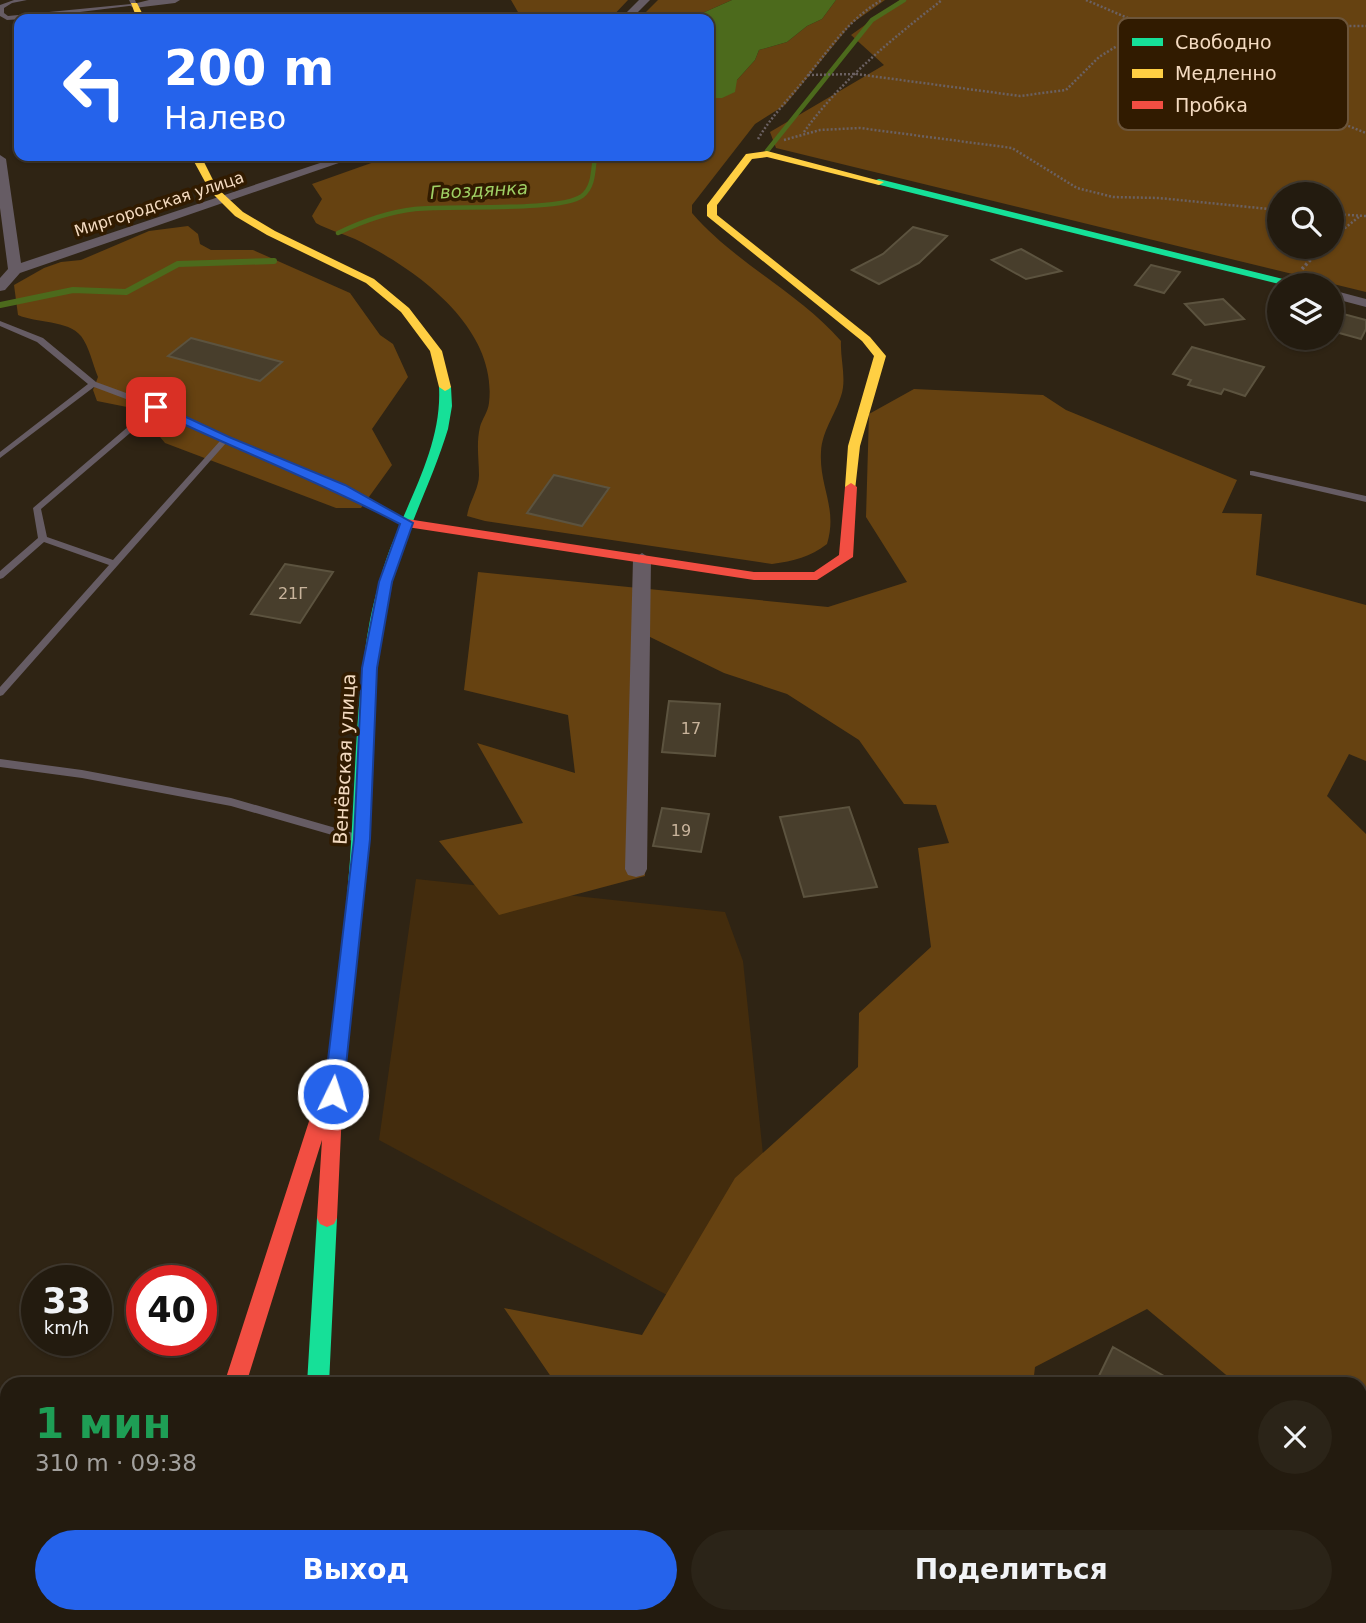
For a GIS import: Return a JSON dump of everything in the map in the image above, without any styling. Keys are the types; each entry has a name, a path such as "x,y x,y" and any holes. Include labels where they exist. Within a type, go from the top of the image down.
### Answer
{"street":[{"path":"136,8 175,0"},
{"path":"630,14 645,0"},
{"path":"407,523 754,576 817,576 846,557 854,446 880,356 866,339 712,216 712,205 749,156 767,154 1267,273"},
{"path":"0,159 15,270 0,287"},
{"name":"Венёвская улица","path":"198,161 203,173 223,201 256,225 345,267 389,294 423,331 436,351 448,400 439,438 385,582 369,668 362,839 335,1068 318,1377"},
{"name":"Миргородская улица","path":"15,270 339,161"},
{"path":"1344,298 1366,303"},
{"path":"636,869 642,559"},
{"name":"Венёвская улица","path":"237,1377 335,1068"},
{"path":"303,1373 320,1352"}],"lane":[{"path":"14,18 7,18 1,13 1,8 11,2 24,0"},
{"path":"66,14 136,8"},
{"path":"0,323 40,340 93,384 156,407 225,440 341,488 407,523"},
{"path":"0,456 93,384"},
{"path":"43,539 37,508 156,407"},
{"path":"0,693 225,440"},
{"path":"1253,472 1366,499"},
{"path":"43,539 115,564"},
{"path":"0,576 43,539"},
{"path":"0,763 82,774 231,802 362,839"}],"path":[{"path":"770,118 841,32 882,0"},
{"path":"782,140 806,131 819,111 884,46 942,0"},
{"path":"1086,0 1128,18"},
{"path":"1348,26 1366,26"},
{"path":"808,75 856,74 1020,96 1066,90 1099,57 1118,46"},
{"path":"1348,126 1366,133"},
{"path":"791,137 820,130 860,128 1012,148 1077,188 1114,197 1159,198 1267,209"},
{"path":"1344,215 1366,216"},
{"path":"1344,229 1359,217"},
{"path":"1301,273 1313,259"}],"shaded area":[{"path":"511,0 628,0 615,14 519,14"},
{"path":"658,0 732,0 700,14 644,14"},
{"path":"732,0 836,0 822,19 807,26 787,42 759,50 755,60 737,80 735,92 722,98 714,98 714,14 700,14"},
{"path":"836,0 885,0 851,24 785,105 755,124 692,205 692,213 727,247 806,307 841,341 843,389 824,437 821,452 830,519 827,544 801,558 772,564 485,521 467,516 479,480 479,433 489,403 488,375 480,349 466,325 448,303 403,266 355,239 316,223 312,216 322,199 312,184 377,161 714,161 714,95 737,80 755,60 759,50 787,42 807,26 822,19"},
{"path":"900,0 1366,0 1366,292 1344,287 1344,273 1288,273 776,148 770,132 884,65 851,35"},
{"path":"188,226 198,234 200,244 211,250 253,250 350,293 380,335 393,344 408,377 372,429 392,465 361,508 336,508 165,443 137,409 97,401 93,390 98,377 81,336 60,324 18,315 14,285 44,268 61,262 81,260 149,231"},
{"path":"914,389 1043,395 1066,410 1237,480 1222,513 1262,514 1256,575 1366,605 1366,761 1349,754 1327,796 1366,834 1366,1377 1229,1377 1147,1309 1035,1367 1034,1377 551,1377 504,1308 642,1335 735,1178 858,1067 859,1013 931,947 918,848 949,843 936,805 904,804 859,740 787,694 724,673 648,636 645,876 499,915 439,841 523,823 477,743 575,773 568,715 464,690 478,572 828,607 907,582 866,517 869,414"},
{"path":"416,879 725,912 743,961 784,1358 379,1140"}],"building":[{"path":"913,227 947,236 919,263 879,284 852,270 883,254"},
{"path":"1021,249 1061,271 1026,279 992,260"},
{"path":"1151,265 1180,272 1164,293 1135,285"},
{"path":"1223,299 1244,319 1205,325 1185,304"},
{"path":"1344,314 1366,320 1366,329 1361,339 1344,334"},
{"path":"191,338 282,362 260,381 168,356"},
{"path":"1192,347 1264,367 1245,396 1224,389 1221,394 1188,385 1191,380 1173,374"},
{"path":"554,475 609,488 582,526 527,513"},
{"path":"285,564 333,572 300,623 251,614"},
{"path":"669,701 720,704 715,756 662,752"},
{"path":"849,807 877,887 804,897 780,817"},
{"path":"662,808 709,814 701,852 653,846"},
{"path":"1113,1347 1166,1377 1098,1377"}],"waterway":[{"path":"767,151 872,20 904,0"},
{"name":"Гвоздянка","path":"338,233 395,212 415,209 528,206 570,201 582,196 589,188 594,161"},
{"name":"Гвоздянка","path":"0,305 73,290 126,292 178,264 274,261"}],"traffic: fast":[{"path":"879,182 1267,278"},
{"path":"355,896 371,660 377,621 391,562 424,483 442,429 446,406 445,387"},
{"path":"318,1377 327,1218"}],"traffic: slow":[{"path":"134,5 138,14"},
{"path":"851,487 854,446 880,356 866,339 712,216 712,205 749,156 767,154 879,182"},
{"path":"199,161 213,189 239,214 271,233 370,281 405,310 436,351 445,387"}],"traffic: jam":[{"path":"407,523 754,576 817,576 846,557 851,487"},
{"path":"327,1218 335,1068 355,896"},
{"path":"237,1377 322,1109"}],"route":[{"path":"156,407 225,440 341,488 407,523 385,582 369,668 362,839 333,1094"}]}
